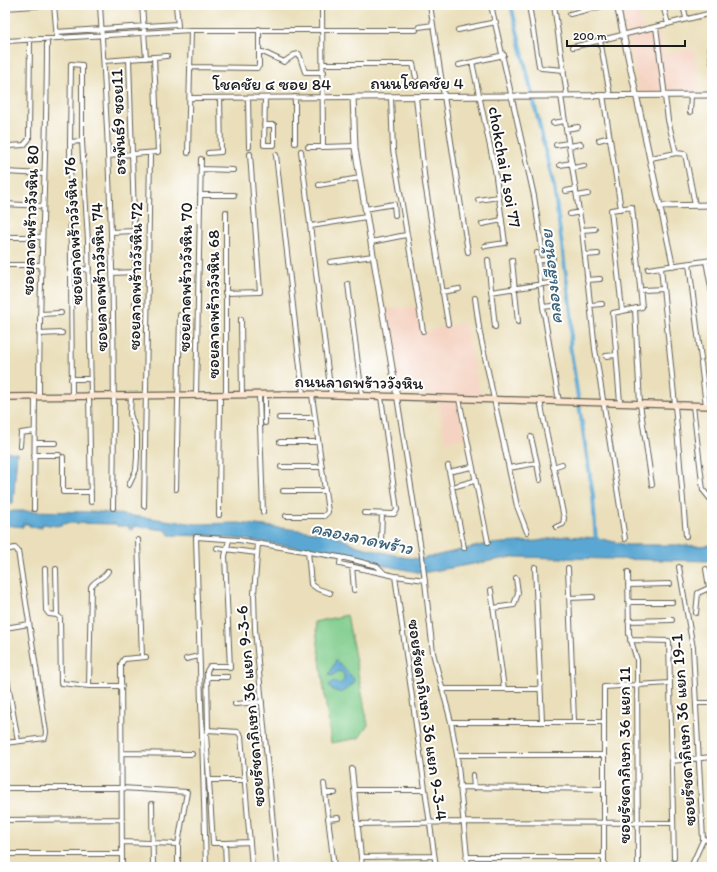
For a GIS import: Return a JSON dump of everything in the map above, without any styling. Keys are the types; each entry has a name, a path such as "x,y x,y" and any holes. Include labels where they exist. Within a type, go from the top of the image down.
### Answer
{"main road":[{"name":"ถนนลาดพร้าววังหิน","path":"5,397 303,394 709,406"}],"street":[{"path":"5,89 7,41 5,8 16,6 49,5"},
{"path":"54,5 56,38"},
{"name":"ซอยลาดพร้าววังหิน 74","path":"100,5 104,61 111,232 114,397 113,508"},
{"path":"142,5 146,58"},
{"path":"176,5 178,31"},
{"path":"322,5 324,64 323,147"},
{"path":"430,5 468,252"},
{"path":"491,5 504,55 534,196 542,248"},
{"path":"529,5 540,68 564,70"},
{"path":"554,5 567,96"},
{"path":"570,14 606,5"},
{"path":"617,5 673,266"},
{"path":"663,5 668,24"},
{"path":"684,5 686,18"},
{"path":"573,47 668,24 686,18 712,13"},
{"path":"458,30 496,22"},
{"path":"56,32 178,24"},
{"path":"7,41 191,30 323,30 417,28 433,25"},
{"path":"656,27 666,95 668,120 676,153"},
{"path":"191,67 257,68 259,66 258,29"},
{"path":"188,153 191,30"},
{"path":"5,143 9,146 24,145 29,139 30,39"},
{"path":"600,40 610,95"},
{"name":"ซอยลาดพร้าววังหิน 80","path":"34,508 34,455 40,314 42,206 47,118 47,43"},
{"path":"710,45 712,63"},
{"path":"259,52 263,52 284,62 294,55 299,54 305,72 324,72"},
{"path":"459,65 504,55"},
{"path":"104,61 167,56"},
{"path":"108,156 158,152 154,57"},
{"name":"อรพันธ์9 ซอย11","path":"129,59 135,249"},
{"name":"chokchai 4 soi 77","path":"472,62 499,197 504,243 484,246"},
{"name":"ซอยลาดพร้าววังหิน 76","path":"72,397 70,270 71,64 82,65 82,141 89,270 91,502"},
{"path":"324,64 413,64 416,78"},
{"path":"690,112 691,95"},
{"name":"ถนนโชคชัย 4","path":"397,397 355,146 353,97 712,95"},
{"path":"561,96 580,212 603,403 625,539"},
{"path":"604,96 621,209"},
{"path":"295,97 295,143"},
{"name":"โชคชัย ๔ ซอย 84","path":"190,98 353,97"},
{"path":"391,97 393,150 423,331"},
{"path":"416,97 425,183 448,324"},
{"path":"208,154 221,152 220,98"},
{"path":"248,98 249,147"},
{"path":"264,125 274,125 274,145 264,145 264,125 265,98"},
{"path":"553,123 565,120"},
{"path":"566,129 578,127"},
{"path":"599,140 610,137"},
{"path":"70,142 82,141"},
{"path":"556,145 581,144"},
{"path":"308,147 355,146"},
{"path":"301,151 331,395"},
{"path":"651,158 676,153 682,153 686,157 695,205"},
{"path":"225,293 260,292 250,154"},
{"path":"276,155 303,394"},
{"name":"ซอยลาดพร้าววังหิน 72","path":"144,506 150,156"},
{"name":"ซอยลาดพร้าววังหิน 70","path":"196,396 201,159"},
{"path":"560,165 572,163"},
{"path":"572,168 584,166"},
{"path":"201,169 233,170"},
{"path":"5,172 44,174"},
{"path":"319,185 360,178"},
{"path":"566,191 576,189"},
{"path":"577,196 588,194"},
{"path":"200,195 234,195"},
{"path":"478,200 499,197"},
{"path":"5,204 42,206"},
{"path":"365,209 394,204 395,215"},
{"path":"660,206 712,205"},
{"path":"620,403 613,313 642,307 632,207 610,210 622,310"},
{"name":"ซอยลาดพร้าววังหิน 68","path":"219,515 223,395 226,212"},
{"path":"570,214 580,212"},
{"path":"311,226 366,217"},
{"path":"482,224 502,220"},
{"path":"582,230 595,229"},
{"path":"111,232 135,231"},
{"path":"371,242 406,235"},
{"path":"5,237 42,237"},
{"path":"537,253 543,307 559,402"},
{"path":"135,254 135,306"},
{"path":"585,256 598,254"},
{"path":"330,262 373,256"},
{"path":"538,261 553,258"},
{"path":"488,260 495,327"},
{"path":"512,260 518,322"},
{"path":"648,269 712,260"},
{"path":"706,261 712,293"},
{"path":"689,264 701,361 709,406"},
{"path":"5,265 41,265"},
{"path":"661,268 675,405 686,536"},
{"path":"70,270 89,270"},
{"path":"112,273 135,272"},
{"path":"587,280 600,279"},
{"path":"491,292 556,282"},
{"path":"348,284 362,396"},
{"path":"442,292 459,289"},
{"path":"644,290 663,289"},
{"path":"475,298 480,334 517,506 527,532"},
{"path":"590,305 602,304"},
{"path":"543,307 560,305"},
{"path":"635,309 640,404 652,485"},
{"path":"40,314 61,313"},
{"path":"176,489 180,316"},
{"path":"241,319 242,395"},
{"path":"39,334 62,333"},
{"path":"606,356 616,355"},
{"path":"72,379 91,379"},
{"path":"262,395 265,423"},
{"path":"262,395 263,512"},
{"path":"286,516 324,516 328,512 324,492 312,395"},
{"path":"129,485 136,470 137,457 137,435 130,414 131,396"},
{"path":"364,513 394,514 397,510 381,397"},
{"path":"397,397 422,556 433,653 451,722 457,755 462,822 468,867"},
{"path":"459,399 474,481 488,542"},
{"path":"540,401 564,518 563,524 556,527"},
{"path":"693,406 703,488 712,501"},
{"path":"279,418 315,418"},
{"path":"20,446 21,433 35,432"},
{"path":"531,437 540,480"},
{"path":"280,442 318,442"},
{"path":"35,443 54,443"},
{"path":"34,455 61,456 63,492 91,492"},
{"path":"509,468 537,463"},
{"path":"553,467 562,464"},
{"path":"281,467 321,466"},
{"path":"448,466 464,548"},
{"path":"453,471 472,468"},
{"path":"456,486 474,481"},
{"path":"283,491 324,492"},
{"path":"381,541 382,514"},
{"path":"206,867 196,537 258,543 341,557 377,566 384,573"},
{"path":"122,867 121,664 124,659 144,657 138,540"},
{"path":"229,540 226,550 228,667 210,666 207,668 208,730 206,734 208,775 210,780 213,843 250,842"},
{"name":"ซอยรัชดาภิเษก 36 แยก 9-3-6","path":"258,543 254,607 277,867"},
{"path":"5,550 15,548 18,551 46,732 44,738 5,743"},
{"path":"217,548 257,553"},
{"path":"308,551 311,584 318,589 330,593"},
{"path":"341,557 340,564 395,576 425,580"},
{"path":"352,566 354,590"},
{"path":"535,567 539,689 542,721"},
{"name":"ซอยรัชดาภิเษก 36 แยก 19-1","path":"680,567 693,648 703,840 691,867"},
{"path":"56,568 57,615 60,618 61,683 89,686 122,686"},
{"path":"568,568 574,721"},
{"path":"45,569 46,610 49,614 57,615"},
{"path":"706,569 712,605"},
{"path":"89,686 91,587 92,583 105,576 108,571"},
{"name":"ซอยรัชดาภิเษก 36 แยก 11","path":"628,572 628,620 630,640 637,657 638,867"},
{"name":"ซอยรัชดาภิเษก 36 แยก 9-3-4","path":"395,576 436,867"},
{"path":"493,608 514,605 518,593 516,578"},
{"path":"628,585 670,584"},
{"path":"696,613 698,593 709,588"},
{"path":"491,590 504,689"},
{"path":"569,598 593,597"},
{"path":"628,602 672,602"},
{"path":"628,620 672,620"},
{"path":"5,628 29,624"},
{"path":"630,640 669,641 674,858"},
{"path":"186,659 199,656"},
{"path":"5,667 18,741"},
{"path":"207,677 228,677"},
{"path":"604,867 604,687 637,684 670,684"},
{"path":"442,689 539,689"},
{"path":"235,704 262,702"},
{"path":"697,703 712,703"},
{"path":"451,722 604,722"},
{"path":"208,730 240,734 252,867"},
{"path":"122,753 192,754"},
{"path":"457,755 604,755"},
{"path":"671,761 712,757"},
{"path":"352,769 362,867"},
{"path":"473,775 474,788"},
{"path":"210,780 245,780"},
{"path":"324,784 334,867"},
{"path":"459,787 604,789"},
{"path":"5,788 122,788 187,792 178,844 178,867"},
{"path":"354,790 425,790"},
{"path":"325,793 335,792"},
{"path":"152,804 152,867"},
{"path":"328,819 338,818"},
{"path":"5,820 122,819"},
{"path":"358,824 430,822 672,823"},
{"path":"703,840 712,839"},
{"path":"122,842 178,844"},
{"path":"225,843 226,867"},
{"path":"5,854 122,854"},
{"path":"361,857 434,856"},
{"path":"466,857 604,857"}],"shaded area":[{"path":"620,5 637,5 643,31 659,29 664,54 694,48 700,93 639,93"},
{"path":"416,306 421,332 464,322 481,395 432,396 426,361 430,395 397,392 383,310"},
{"path":"437,401 459,402 465,438 446,442"}],"green space":[{"path":"347,615 368,725 359,738 331,743 315,622"}],"water":[{"path":"5,451 17,453 13,503 5,505"},
{"path":"14,511 101,512 197,524 239,523 331,534 358,546 402,557 421,559 487,544 537,541 566,536 598,538 627,545 712,545 712,561 513,557 422,573 387,566 348,555 214,536 169,535 166,530 138,526 134,526 133,530 129,529 129,526 117,526 116,524 67,523 57,526 42,524 42,528 29,526 29,524 23,524 23,527 5,525 5,513"},
{"path":"336,660 354,679 353,684 341,693 331,689 329,685 333,681 340,684 344,680 344,675 341,671 332,676 329,675"}],"waterway":[{"name":"คลองเสือน้อย","path":"511,5 554,187 572,320 570,345 593,496 596,543"}],"water label":[{"name":"คลองลาดพร้าว","path":"362,538"}]}
